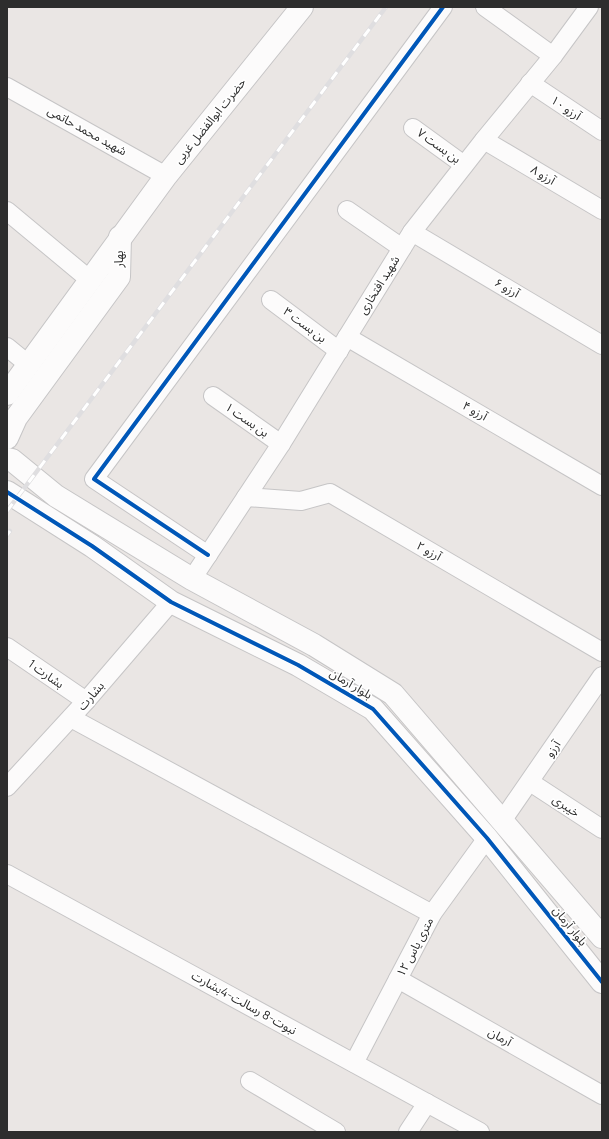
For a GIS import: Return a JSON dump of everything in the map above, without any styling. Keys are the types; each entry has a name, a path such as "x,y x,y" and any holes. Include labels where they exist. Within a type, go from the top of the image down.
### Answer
{"street":[{"name":"حضرت ابوالفضل غربی","path":"120,237 166,176 302,7"},
{"path":"208,555 94,479 443,7"},
{"path":"485,7 553,56"},
{"name":"شهید افتخاری","path":"192,579 281,444 412,232 484,140 553,56 589,7"},
{"name":"آرزو ۱۰","path":"530,84 599,125"},
{"name":"شهید محمد حاتمی","path":"7,87 166,176"},
{"name":"بن بست ۷","path":"413,128 464,165"},
{"name":"آرزو ۸","path":"484,140 602,210"},
{"path":"347,210 402,248"},
{"path":"7,211 90,280"},
{"name":"آرزو ۶","path":"412,232 602,344"},
{"name":"بهار","path":"7,394 29,366 120,237"},
{"name":"بهار","path":"7,438 16,418 119,277 120,237"},
{"name":"بن بست ۳","path":"271,300 343,344"},
{"name":"آرزو ۴","path":"343,344 602,486"},
{"path":"7,347 29,366"},
{"name":"بن بست ۱","path":"213,396 281,444"},
{"name":"بلوار آرمان","path":"9,455 56,496 192,579 314,645 393,694 602,937"},
{"name":"بلوار آرمان","path":"7,492 53,521 171,602 298,665 373,709 487,838 602,982"},
{"name":"آرزو ۲","path":"246,497 301,501 330,493 602,652"},
{"name":"بشارت","path":"8,784 86,701 171,602"},
{"name":"بشارت 1","path":"7,647 86,701"},
{"name":"آرزو","path":"502,821 602,676"},
{"path":"70,718 432,914"},
{"name":"خیبری","path":"530,782 602,829"},
{"name":"۱۲ متری یاس","path":"354,1063 432,914 487,838"},
{"name":"نبوت-8 رسالت-4بشارت","path":"7,874 480,1132"},
{"name":"آرمان","path":"398,979 602,1095"},
{"path":"250,1081 336,1132"},
{"path":"408,1132 427,1103"}],"railway":[{"path":"7,511 386,7"},
{"path":"7,535 10,531"}],"cycle path":[{"path":"208,555 94,479 443,7"},
{"path":"7,492 92,546 171,602 298,665 373,709 487,838 602,982"}]}
